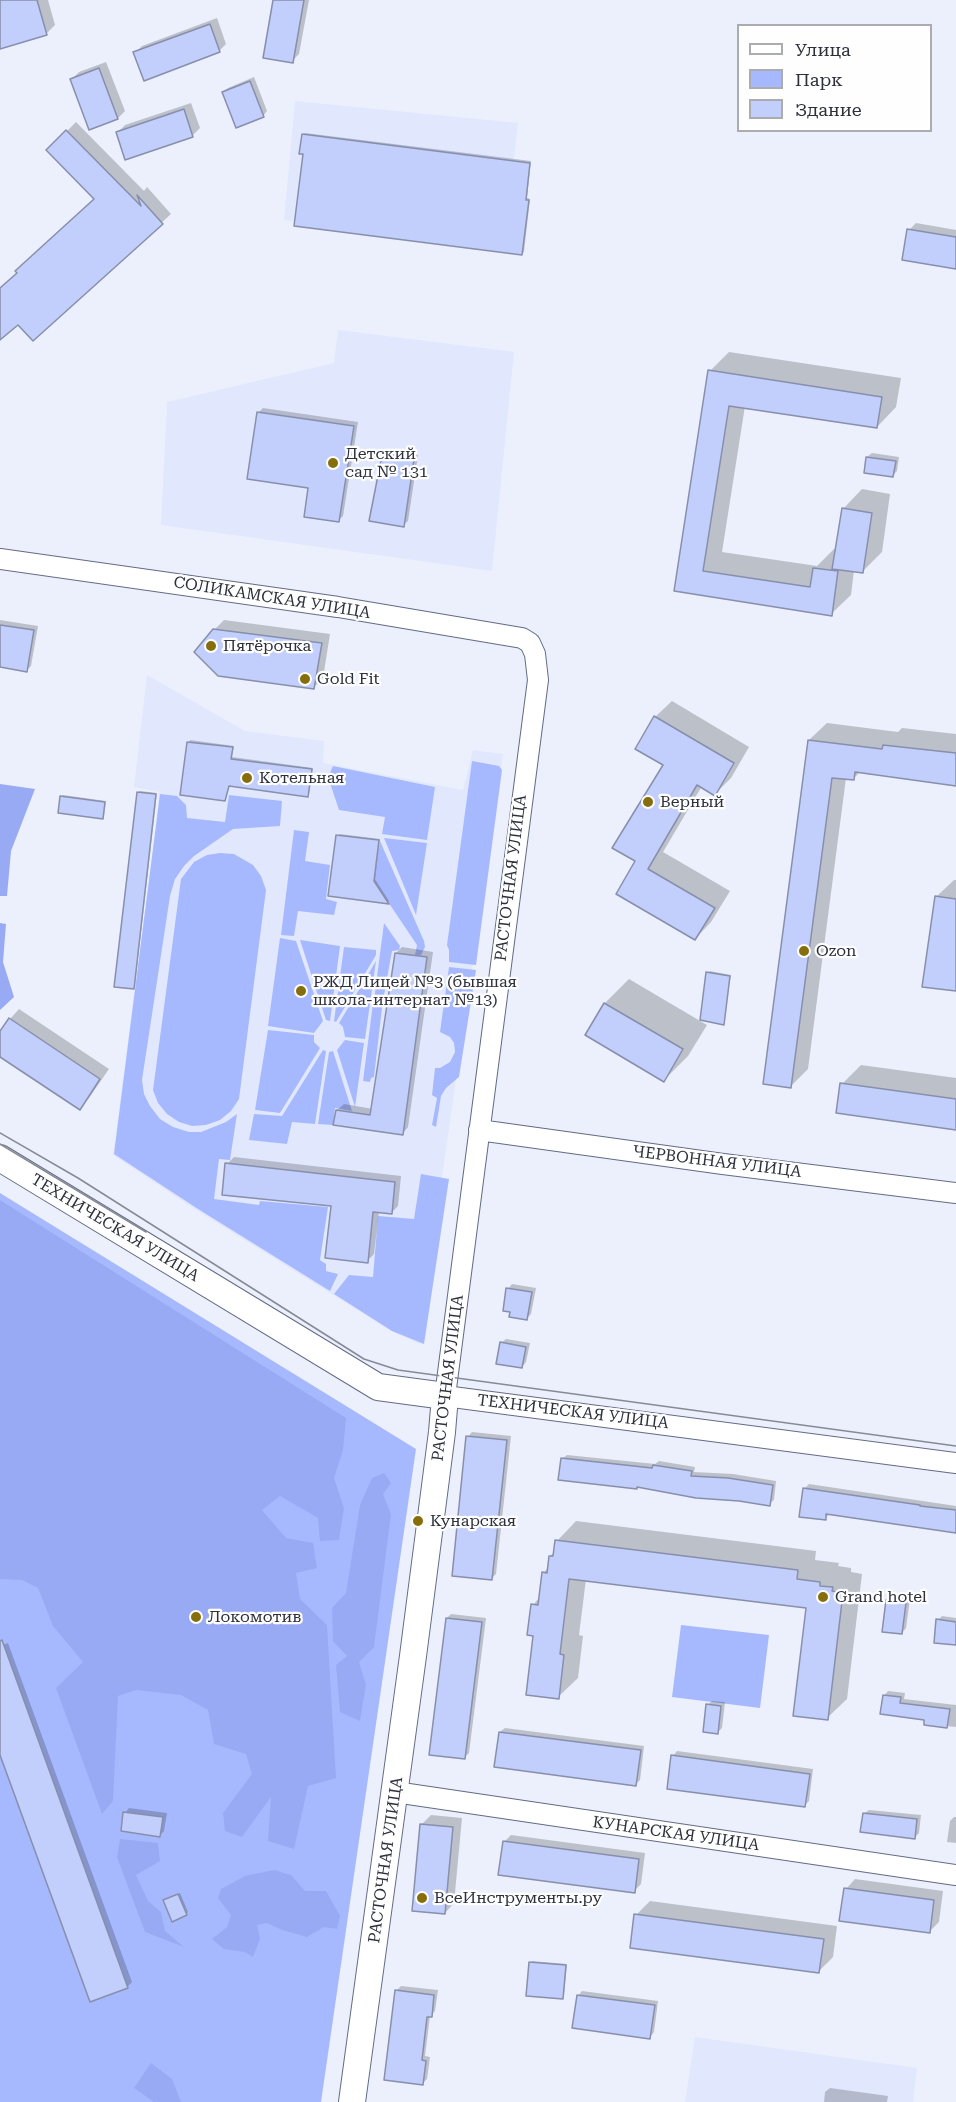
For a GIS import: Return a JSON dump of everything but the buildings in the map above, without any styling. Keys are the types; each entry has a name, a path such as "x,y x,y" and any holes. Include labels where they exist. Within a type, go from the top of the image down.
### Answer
{"main road":[{"name":"ТЕХНИЧЕСКАЯ УЛИЦА","path":"0,1158 378,1387 445,1396"},
{"name":"РАСТОЧНАЯ УЛИЦА","path":"352,2102 395,1792 445,1396"}],"street":[{"name":"СОЛИКАМСКАЯ УЛИЦА","path":"0,559 338,607 522,638 530,643 535,654"},
{"name":"РАСТОЧНАЯ УЛИЦА","path":"445,1396 538,680 535,654"},
{"name":"ЧЕРВОННАЯ УЛИЦА","path":"478,1130 956,1193"},
{"name":"ТЕХНИЧЕСКАЯ УЛИЦА","path":"445,1396 956,1463"},
{"name":"КУНАРСКАЯ УЛИЦА","path":"395,1792 956,1875"}],"shaded area":[{"path":"295,101 518,123 504,243 284,220"},
{"name":"Детский сад № 131","path":"338,330 514,352 492,571 161,525 167,402 334,363"},
{"name":"РЖД Лицей №3 (бывшая школа-интернат №13)","path":"147,675 245,731 324,741 323,763 463,790 473,750 503,754 420,1344 391,1331 193,1208 113,1155 159,792 134,787"},
{"path":"0,784 35,789 11,851 7,896 0,896"},
{"path":"0,923 6,924 3,962 14,997 0,1010"},
{"path":"0,1200 346,1418 343,1450 334,1478 344,1508 339,1540 320,1541 318,1518 280,1496 262,1510 286,1538 313,1543 317,1568 296,1573 300,1599 327,1625 336,1778 308,1786 294,1849 268,1841 271,1797 242,1837 225,1831 223,1813 252,1774 246,1754 214,1744 208,1710 181,1695 136,1690 118,1696 113,1801 102,1814 56,1688 83,1662 53,1626 38,1588 22,1580 0,1579"},
{"path":"384,1473 391,1483 383,1494 391,1514 374,1647 359,1662 366,1685 360,1721 340,1712 336,1665 347,1656 333,1641 332,1608 346,1593 360,1505 372,1478"},
{"path":"120,1839 158,1843 160,1861 136,1875 148,1901 161,1912 165,1931 184,1947 145,1932 117,1857"},
{"path":"274,1870 291,1875 305,1891 326,1891 340,1916 337,1929 324,1927 307,1937 267,1923 257,1925 260,1939 253,1957 245,1952 224,1949 212,1939 227,1927 231,1915 218,1898 221,1889 245,1876"},
{"path":"695,2037 917,2068 913,2102 685,2102"},
{"path":"151,2063 172,2079 181,2102 154,2102 134,2088"}],"green space":[{"path":"472,761 499,766 502,770 476,965 449,962 447,945"},
{"path":"333,766 435,787 427,840 382,834 385,817 339,810 328,777"},
{"path":"160,794 177,796 186,805 187,818 225,822 229,795 282,801 280,826 233,829 194,856 175,879 170,896 142,1080 144,1094 150,1106 160,1119 173,1127 189,1132 201,1132 226,1122 237,1114 230,1160 219,1159 214,1199 259,1205 260,1201 328,1207 320,1260 326,1264 326,1271 338,1274 330,1291 114,1154"},
{"path":"294,830 309,832 305,861 330,865 326,899 337,902 334,915 298,911 294,936 281,935"},
{"path":"384,838 427,843 416,915"},
{"path":"380,841 424,941 425,947 421,955 415,955 417,945 374,881"},
{"path":"234,854 253,865 261,876 266,890 239,1099 231,1111 220,1120 206,1125 192,1126 179,1122 167,1114 158,1103 153,1090 181,879 194,862 207,855"},
{"path":"384,923 400,946 399,950 392,951 384,995 381,1000 374,1000"},
{"path":"280,938 296,941 323,1021 314,1033 268,1026"},
{"path":"300,940 340,946 330,1021 326,1020"},
{"path":"344,947 376,950 376,955 336,1022 334,1021"},
{"path":"376,961 365,1039 345,1037 343,1027 339,1023"},
{"path":"449,967 476,970 459,1077 446,1088 441,1096 436,1127 432,1125 437,1098 432,1095 435,1068 440,1068 450,1062 455,1052 454,1043 450,1037 440,1032"},
{"path":"373,1003 381,1003 382,1008 374,1077 370,1082 363,1081"},
{"path":"268,1030 314,1035 314,1042 320,1048 280,1113 255,1110"},
{"path":"345,1040 364,1043 355,1107 337,1050"},
{"path":"323,1050 326,1051 315,1124 292,1122 287,1144 249,1140 254,1114 282,1116"},
{"path":"333,1051 352,1111 335,1108 333,1125 318,1124 329,1052"},
{"path":"421,1174 449,1179 424,1344 392,1331 334,1294 349,1275 373,1277 378,1216 414,1219"},
{"name":"Локомотив","path":"0,1193 416,1449 321,2102 0,2102"},
{"path":"681,1625 769,1635 760,1708 672,1697"}],"tram line":[{"path":"0,1133 78,1178 364,1359 398,1370 956,1446"},
{"path":"0,1144 146,1232"}],"place":[{"name":"Детский сад № 131","path":"333,463"},
{"name":"Пятёрочка","path":"211,646"},
{"name":"Gold Fit","path":"305,679"},
{"name":"Котельная","path":"247,778"},
{"name":"Верный","path":"648,802"},
{"name":"Ozon","path":"804,951"},
{"name":"РЖД Лицей №3 (бывшая школа-интернат №13)","path":"301,991"},
{"name":"Кунарская","path":"418,1521"},
{"name":"Grand hotel","path":"823,1597"},
{"name":"Локомотив","path":"196,1617"},
{"name":"ВсеИнструменты.ру","path":"422,1898"}]}
